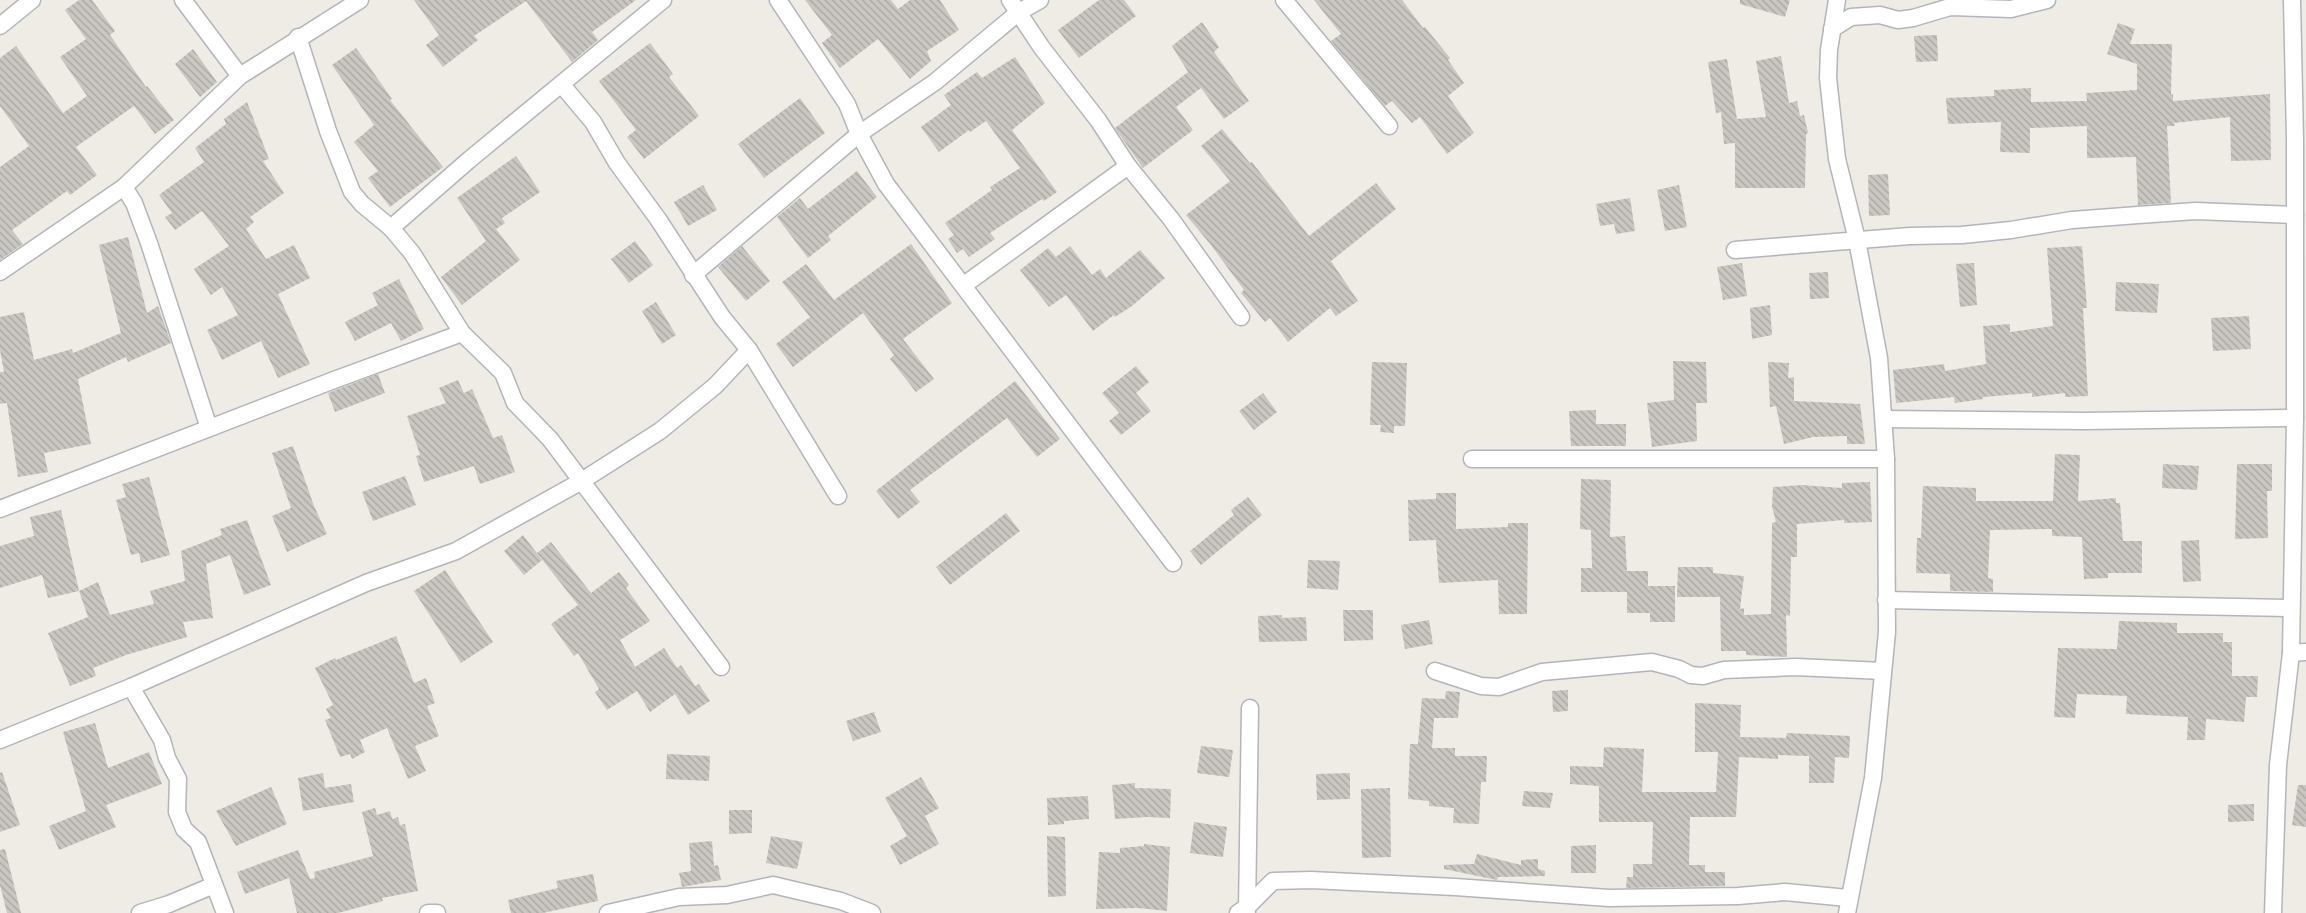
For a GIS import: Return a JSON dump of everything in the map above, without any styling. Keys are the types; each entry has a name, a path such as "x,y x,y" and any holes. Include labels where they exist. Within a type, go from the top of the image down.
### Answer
{"street":[{"path":"0,26 32,0"},
{"path":"182,0 240,76"},
{"path":"0,272 124,187 240,76 298,37 360,0"},
{"path":"391,228 469,160 663,0"},
{"path":"778,0 847,104 859,134 886,184 964,284 1173,563"},
{"path":"693,275 859,134 935,82 1014,6 1040,0"},
{"path":"1284,0 1389,126"},
{"path":"1244,911 1273,881 1301,880 1456,887 1609,898 1762,895 1785,892 1848,906 1874,778 1887,632 1886,459 1880,358 1857,240 1837,159 1828,78 1832,29 1837,0"},
{"path":"1832,29 1851,17 1880,15 1898,20 1913,18 1950,7 1983,10 2011,9 2048,0"},
{"path":"2273,913 2278,765 2298,652 2290,608 2295,418 2295,215 2301,139 2292,0"},
{"path":"1014,6 1042,48 1098,120 1128,166 1171,219 1241,316"},
{"path":"298,37 328,131 352,192 362,204 391,228 412,253 462,333 502,372 515,403 550,439 580,482 721,667"},
{"path":"562,85 593,122 617,163 658,219 693,275 722,317 750,350 838,496"},
{"path":"964,284 1128,166"},
{"path":"124,187 134,203 149,243 209,428"},
{"path":"1735,250 1857,240 1962,235 2011,230 2072,220 2196,211 2295,215"},
{"path":"0,509 462,333"},
{"path":"0,740 131,687 366,583 456,551 580,482 660,431 715,386 750,350"},
{"path":"1884,419 2085,421 2295,418"},
{"path":"1472,459 1886,459"},
{"path":"1886,600 2290,608"},
{"path":"1435,671 1480,686 1499,687 1542,672 1652,662 1679,669 1691,675 1703,676 1724,670 1796,667 1883,671"},
{"path":"131,687 162,740 167,758 178,779 177,812 184,829 198,842 225,913"},
{"path":"1244,911 1250,708"},
{"path":"140,913 169,904 214,885"},
{"path":"608,913 679,897 727,895 773,885 841,901 872,913"},
{"path":"428,913 437,913"}],"building":[{"path":"79,0 92,0 115,31 110,35 146,87 174,120 155,134 134,106 76,147 97,175 70,195 67,191 12,230 23,244 0,260 0,167 29,146 0,106 0,58 16,46 63,113 87,96 60,57 86,39 65,10"},
{"path":"414,0 636,0 592,32 598,40 572,62 526,1 474,36 478,40 443,67 426,45 439,35"},
{"path":"805,0 891,0 898,9 910,0 940,0 959,30 927,51 931,61 910,79 878,39 840,68 822,43 832,35"},
{"path":"1099,0 1124,0 1136,16 1079,58 1058,30"},
{"path":"1314,0 1402,0 1423,28 1425,27 1450,58 1448,60 1464,83 1448,96 1474,133 1447,154 1420,117 1412,123 1392,101 1385,106 1331,41 1341,34"},
{"path":"1740,0 1790,0 1785,17 1740,4"},
{"path":"1202,22 1219,47 1214,52 1249,101 1224,119 1201,88 1176,107 1193,130 1143,168 1115,128 1188,72 1172,46"},
{"path":"2118,23 2135,29 2130,44 2172,44 2171,95 2173,94 2173,101 2270,94 2271,160 2231,161 2230,117 2174,123 2175,126 2167,126 2171,203 2138,205 2136,157 2087,158 2087,126 2030,128 2030,153 2000,152 2001,122 1948,124 1946,98 1994,96 1994,90 2031,88 2031,102 2087,101 2086,93 2137,90 2137,64 2107,54"},
{"path":"1937,35 1938,61 1916,62 1914,36"},
{"path":"650,43 673,74 669,77 699,116 644,159 627,137 636,130 599,81"},
{"path":"356,48 392,99 390,100 443,167 390,207 368,178 378,171 354,142 374,125 332,65"},
{"path":"193,49 217,82 200,97 175,64"},
{"path":"1781,56 1789,103 1797,101 1800,116 1804,115 1808,133 1806,134 1805,188 1735,188 1735,143 1724,144 1721,112 1716,113 1708,62 1727,59 1737,119 1766,117 1756,61"},
{"path":"1015,57 1045,103 1012,130 1057,192 1044,201 1042,199 990,233 995,239 969,257 963,249 957,253 948,239 954,235 945,223 992,190 990,187 1020,168 986,121 970,132 969,130 939,152 921,127 951,105 944,95 977,72 982,78"},
{"path":"800,98 825,133 764,178 738,144"},
{"path":"247,102 269,159 263,161 284,193 250,217 254,222 246,229 266,259 294,245 310,278 278,294 310,364 278,378 261,341 222,360 207,330 238,315 222,287 211,295 194,269 229,246 202,211 175,230 165,217 172,213 159,195 204,162 195,148 226,124 224,119"},
{"path":"1222,129 1250,163 1252,162 1309,236 1376,183 1396,209 1331,261 1358,301 1336,316 1330,308 1288,342 1270,318 1265,322 1241,293 1244,290 1186,215 1230,181 1201,146"},
{"path":"516,156 540,192 502,218 505,223 496,229 520,260 462,305 441,277 486,241 457,198"},
{"path":"857,171 877,197 828,236 831,240 808,258 777,217 800,198 808,209"},
{"path":"1888,174 1890,215 1869,216 1868,175"},
{"path":"703,185 717,210 688,226 674,202"},
{"path":"1679,185 1687,227 1665,231 1657,190"},
{"path":"1630,198 1635,231 1616,234 1614,224 1600,226 1596,204"},
{"path":"128,237 147,313 158,306 171,343 128,362 126,357 78,379 91,444 44,453 48,472 18,477 7,403 0,404 0,372 4,372 0,350 0,317 24,312 34,360 72,349 73,353 121,333 99,245"},
{"path":"635,241 653,265 629,283 611,259"},
{"path":"911,244 952,303 903,339 934,379 916,392 890,359 894,355 863,313 793,367 776,344 810,317 782,282 806,264 834,300"},
{"path":"742,246 770,281 746,301 718,267"},
{"path":"1070,246 1092,275 1100,269 1106,278 1140,250 1165,278 1132,306 1115,317 1114,315 1093,331 1066,295 1049,307 1020,270 1048,248 1056,257"},
{"path":"2082,246 2087,308 2083,308 2088,396 2065,397 2065,393 2032,397 2032,393 1983,397 1983,399 1955,403 1954,397 1896,403 1893,370 1944,364 1945,371 1986,364 1983,326 2010,324 2010,332 2053,326 2047,248"},
{"path":"1742,263 1747,296 1723,300 1717,267"},
{"path":"1974,263 1977,305 1960,307 1956,264"},
{"path":"1828,272 1829,298 1810,299 1809,273"},
{"path":"399,279 424,329 401,341 391,323 355,341 345,322 378,305 372,293"},
{"path":"2116,282 2159,284 2157,313 2115,311"},
{"path":"656,302 676,335 662,344 642,311"},
{"path":"1770,305 1772,335 1752,339 1750,308"},
{"path":"2249,316 2251,349 2213,351 2211,318"},
{"path":"1673,361 1706,362 1707,403 1696,403 1697,441 1652,447 1647,403 1674,400"},
{"path":"1372,362 1407,363 1405,426 1394,426 1394,433 1380,432 1381,425 1370,425"},
{"path":"1768,362 1789,363 1788,378 1794,377 1794,401 1860,404 1865,444 1847,444 1847,436 1813,437 1784,444 1776,406 1770,407"},
{"path":"1136,366 1149,382 1136,393 1151,411 1121,435 1109,421 1119,413 1102,393"},
{"path":"378,374 385,393 335,412 328,393"},
{"path":"458,380 464,393 472,389 493,438 502,435 515,472 480,484 474,466 424,482 416,456 420,455 407,416 446,403 439,388"},
{"path":"1015,381 1060,439 1037,457 1007,418 910,490 920,502 898,519 876,491"},
{"path":"1263,393 1277,412 1254,430 1239,411"},
{"path":"1596,410 1596,424 1626,424 1626,446 1571,446 1569,411"},
{"path":"293,446 314,506 327,534 287,552 272,516 291,508 272,453"},
{"path":"2055,454 2080,455 2078,501 2116,498 2116,503 2120,503 2123,541 2142,541 2142,573 2108,573 2108,578 2084,579 2082,537 2052,536 2052,529 1990,530 1988,578 1993,579 1993,592 1950,591 1950,574 1916,573 1917,538 1921,538 1923,486 1976,488 1976,501 2053,501"},
{"path":"2163,464 2199,466 2197,490 2162,488"},
{"path":"2237,464 2272,464 2272,491 2267,491 2268,538 2235,539"},
{"path":"405,476 416,505 373,521 362,492"},
{"path":"149,477 170,555 141,563 139,553 131,555 116,500 126,497 122,484"},
{"path":"1581,479 1611,480 1610,537 1625,536 1627,571 1648,571 1648,586 1675,586 1675,622 1650,622 1650,613 1627,613 1627,592 1581,592 1581,568 1592,568 1591,530 1580,529"},
{"path":"1870,482 1872,522 1844,523 1844,520 1797,524 1797,557 1791,557 1790,616 1786,615 1787,657 1746,655 1746,651 1721,651 1720,597 1677,597 1678,567 1713,567 1713,573 1744,576 1740,609 1744,608 1744,615 1771,614 1772,523 1776,522 1772,507 1773,487 1802,485 1842,488 1842,483"},
{"path":"1436,493 1456,493 1456,529 1508,527 1508,523 1528,523 1527,614 1499,614 1498,580 1439,583 1436,540 1409,541 1408,500 1436,499"},
{"path":"1248,497 1262,515 1201,565 1190,551 1234,515 1231,510"},
{"path":"61,510 79,591 48,598 42,575 0,588 0,546 34,536 30,517"},
{"path":"1006,513 1020,531 950,585 936,567"},
{"path":"247,520 271,585 244,595 230,555 206,564 213,618 183,622 187,637 126,655 93,668 96,676 70,686 48,633 88,617 79,591 98,582 110,615 154,604 150,591 185,581 181,551 222,535 220,529"},
{"path":"523,535 542,560 524,575 504,551"},
{"path":"2199,540 2201,581 2183,582 2181,541"},
{"path":"551,542 591,593 619,572 629,585 626,588 650,621 620,640 635,667 664,648 677,668 681,665 695,686 699,684 710,701 688,715 675,694 650,712 637,691 607,710 595,692 599,689 578,653 574,656 551,624 578,605 537,553"},
{"path":"1308,560 1340,561 1338,590 1307,588"},
{"path":"445,570 493,642 461,663 414,591"},
{"path":"1343,610 1373,610 1373,640 1344,641"},
{"path":"1282,615 1282,618 1306,617 1307,641 1259,642 1258,616"},
{"path":"1429,620 1433,644 1405,649 1401,625"},
{"path":"2119,621 2177,623 2177,633 2223,633 2223,642 2232,642 2232,676 2258,676 2257,697 2246,697 2244,722 2206,719 2205,740 2187,740 2188,717 2126,714 2127,696 2077,694 2075,718 2054,717 2058,648 2117,649"},
{"path":"396,636 414,683 426,678 435,703 427,706 439,736 415,746 426,771 408,779 387,728 360,740 365,752 352,759 350,754 340,757 325,720 331,718 326,709 333,705 315,668 335,658 336,660"},
{"path":"1568,690 1568,711 1553,712 1552,691"},
{"path":"1446,691 1460,692 1458,718 1434,718 1432,748 1455,748 1455,756 1487,756 1486,782 1481,782 1479,824 1453,823 1454,808 1429,806 1429,801 1408,799 1410,744 1418,744 1422,698 1445,699"},
{"path":"1695,703 1741,705 1740,737 1786,738 1787,733 1850,736 1849,758 1835,757 1834,783 1809,783 1809,756 1778,755 1778,759 1739,757 1736,817 1690,817 1689,865 1705,865 1705,872 1725,872 1725,886 1626,888 1627,877 1633,877 1633,864 1652,864 1653,822 1599,822 1599,786 1570,784 1570,766 1603,767 1604,747 1644,749 1642,792 1716,792 1718,752 1695,752"},
{"path":"874,712 881,732 853,741 846,721"},
{"path":"95,723 108,768 149,752 162,784 106,805 116,827 59,850 49,826 86,811 63,732"},
{"path":"1201,746 1233,750 1229,777 1197,773"},
{"path":"667,754 710,756 709,781 666,779"},
{"path":"2,772 20,825 0,832 0,773"},
{"path":"323,773 325,788 351,784 354,802 303,811 298,778"},
{"path":"1350,773 1350,799 1317,800 1316,774"},
{"path":"921,777 939,808 925,816 939,844 900,865 890,846 907,836 885,798"},
{"path":"1135,783 1135,788 1171,789 1170,818 1115,819 1112,785"},
{"path":"2298,785 2306,785 2306,827 2292,825"},
{"path":"271,787 287,824 236,846 216,811"},
{"path":"1390,788 1391,857 1362,858 1361,789"},
{"path":"1524,791 1553,793 1550,808 1522,806"},
{"path":"1088,796 1089,819 1064,821 1064,824 1048,825 1047,798"},
{"path":"2254,804 2254,821 2228,822 2228,805"},
{"path":"375,808 377,815 390,811 392,819 398,817 400,825 405,824 418,891 382,898 383,901 338,913 297,913 289,878 245,894 237,872 298,850 310,879 315,878 314,872 373,856 362,812"},
{"path":"729,810 752,810 752,833 729,834"},
{"path":"1194,822 1227,827 1223,857 1190,853"},
{"path":"771,836 803,842 797,869 766,863"},
{"path":"1047,836 1065,837 1066,896 1048,897"},
{"path":"712,841 714,866 718,865 721,880 682,887 679,873 691,871 689,843"},
{"path":"1144,844 1170,847 1167,911 1138,908 1096,909 1099,852 1120,853 1120,848 1144,846"},
{"path":"1596,845 1596,873 1571,873 1571,846"},
{"path":"5,849 21,913 7,913 0,885 0,850"},
{"path":"1477,854 1521,865 1521,860 1538,859 1538,869 1545,871 1545,876 1498,877 1497,880 1444,869 1444,865 1474,864"},
{"path":"593,874 598,901 543,913 511,913 508,900 558,888 556,881"}]}
